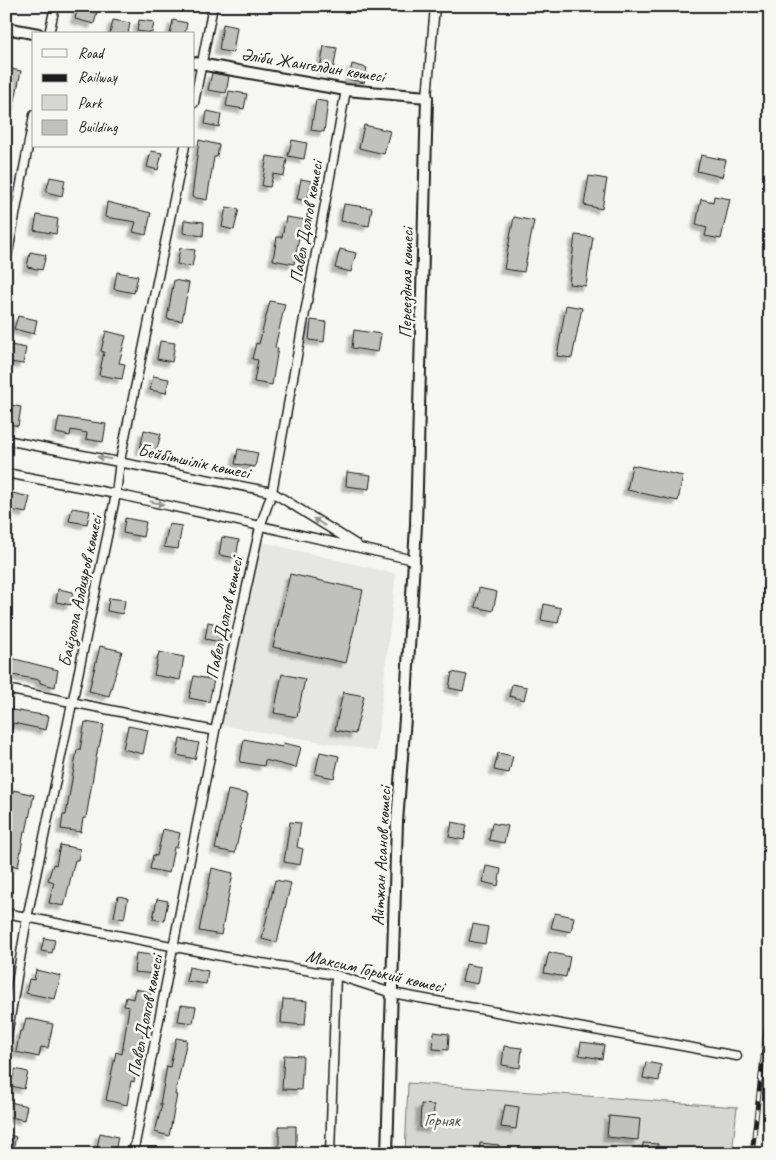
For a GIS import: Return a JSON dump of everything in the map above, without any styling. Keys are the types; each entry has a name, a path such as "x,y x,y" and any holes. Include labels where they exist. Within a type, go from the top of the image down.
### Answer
{"street":[{"path":"49,32 55,6"},
{"path":"195,93 198,64 213,6"},
{"name":"Переездная көшесі","path":"414,560 427,96 435,6"},
{"path":"6,28 32,33"},
{"name":"Әліби Жангелдин көшесі","path":"198,64 346,90 427,96"},
{"name":"Павел Долгов көшесі","path":"133,1154 215,731 260,527 272,492 346,90"},
{"path":"6,263 32,126"},
{"name":"Байзолла Алдияров көшесі","path":"6,1042 27,918 116,494 120,461 185,148"},
{"name":"Бейбітшілік көшесі","path":"6,440 272,492 361,548"},
{"name":"Бейбітшілік көшесі","path":"6,473 116,494 414,560"},
{"name":"Айтжан Асанов көшесі","path":"387,1154 397,822 414,560"},
{"path":"6,689 215,731"},
{"name":"Максим Горький көшесі","path":"6,914 173,947 336,975 392,993 737,1056"},
{"path":"330,1154 336,975"}],"shaded area":[{"path":"261,542 396,574 376,751 221,725"}],"green space":[{"name":"Горняк","path":"408,1083 737,1107 732,1154 405,1154"}],"building":[{"path":"78,6 98,8 94,24 75,19"},
{"path":"113,20 130,23 128,32 110,32"},
{"path":"139,20 154,22 152,32 137,31"},
{"path":"173,20 187,23 185,32 170,32"},
{"path":"223,24 237,27 233,53 219,50"},
{"path":"324,46 337,48 333,71 320,69"},
{"path":"352,64 367,68 364,83 349,79"},
{"path":"6,68 21,71 10,125 6,124"},
{"path":"212,73 229,76 226,93 208,90"},
{"path":"229,91 247,94 244,109 226,106"},
{"path":"316,100 328,102 324,132 311,130"},
{"path":"207,111 221,114 219,127 205,124"},
{"path":"364,125 390,131 384,154 359,148"},
{"path":"199,140 219,145 217,157 214,157 207,200 192,197"},
{"path":"292,140 307,143 304,159 288,156"},
{"path":"151,151 162,153 158,170 147,167"},
{"path":"701,155 726,160 722,177 697,171"},
{"path":"267,156 287,159 284,176 273,174 270,187 262,186"},
{"path":"589,176 607,179 602,209 584,205"},
{"path":"50,177 65,180 62,196 46,192"},
{"path":"301,179 312,181 307,201 297,199"},
{"path":"714,196 730,199 721,239 705,236 707,228 696,225 701,199 713,202"},
{"path":"107,202 151,213 146,235 133,232 136,222 105,217"},
{"path":"344,204 372,208 369,226 341,221"},
{"path":"226,207 239,209 234,230 222,227"},
{"path":"37,215 58,219 56,234 34,230"},
{"path":"286,217 306,220 303,233 300,232 294,264 273,260 277,237 282,237"},
{"path":"514,217 534,221 524,272 504,269"},
{"path":"184,220 204,222 203,236 183,233"},
{"path":"575,235 593,237 586,286 569,284"},
{"path":"180,248 195,250 192,267 177,264"},
{"path":"340,249 356,253 351,272 335,268"},
{"path":"30,252 46,255 42,270 27,267"},
{"path":"117,272 138,276 134,293 114,289"},
{"path":"174,280 189,283 182,321 167,319"},
{"path":"270,301 285,304 275,347 278,348 272,385 254,382 258,360 252,359 256,343 259,344"},
{"path":"566,305 582,308 572,358 557,356"},
{"path":"18,316 37,320 34,334 14,329"},
{"path":"311,320 326,322 324,342 309,340"},
{"path":"354,330 381,334 378,352 352,348"},
{"path":"106,331 126,336 119,363 125,364 122,379 99,375 104,352 101,351"},
{"path":"160,341 175,343 172,362 157,359"},
{"path":"11,345 26,348 23,364 9,362"},
{"path":"153,376 169,379 166,393 150,390"},
{"path":"6,404 21,407 18,426 6,423"},
{"path":"59,417 106,424 103,442 86,439 87,433 71,430 70,436 56,433"},
{"path":"144,430 161,434 156,452 140,450"},
{"path":"238,449 258,453 255,467 235,464"},
{"path":"632,465 683,476 678,501 627,490"},
{"path":"347,472 371,475 369,489 346,486"},
{"path":"8,492 30,497 26,513 6,509"},
{"path":"72,508 90,511 87,524 69,521"},
{"path":"125,518 146,522 143,537 123,533"},
{"path":"169,524 182,526 178,549 164,547"},
{"path":"222,537 239,540 236,558 219,555"},
{"path":"290,574 363,590 346,663 273,647"},
{"path":"479,588 497,592 493,611 475,607"},
{"path":"58,589 73,592 71,605 56,602"},
{"path":"109,598 125,600 123,614 107,611"},
{"path":"544,604 561,608 558,623 541,620"},
{"path":"208,622 224,625 221,642 205,639"},
{"path":"100,646 122,651 109,696 89,691"},
{"path":"159,652 184,657 180,680 154,675"},
{"path":"7,657 58,670 55,687 40,683 40,680 6,674"},
{"path":"452,672 467,675 463,691 449,688"},
{"path":"282,674 305,679 297,717 274,713"},
{"path":"194,676 214,680 209,702 189,698"},
{"path":"512,684 527,687 524,700 509,696"},
{"path":"343,692 364,696 355,734 335,730"},
{"path":"6,709 49,716 46,730 13,723 10,739 6,738"},
{"path":"85,722 104,725 98,747 86,818 83,818 81,832 61,829 63,815 66,815 77,750 80,750"},
{"path":"128,726 148,730 143,754 123,749"},
{"path":"180,739 199,743 195,759 177,755"},
{"path":"244,739 282,747 283,743 301,747 296,768 265,760 264,766 240,762"},
{"path":"320,752 339,756 334,778 315,774"},
{"path":"498,753 513,756 509,773 494,770"},
{"path":"14,790 34,795 26,832 24,832 18,867 6,863 6,816"},
{"path":"228,790 248,794 235,853 215,849"},
{"path":"290,822 301,823 297,847 303,849 300,865 284,862"},
{"path":"452,822 467,825 464,840 449,837"},
{"path":"492,823 508,826 504,843 489,840"},
{"path":"163,829 180,833 177,847 174,847 169,873 150,869 153,855 157,856"},
{"path":"60,845 80,849 78,860 75,860 64,906 49,903 54,882 48,880 53,864 56,865"},
{"path":"486,866 501,869 498,886 483,882"},
{"path":"212,868 233,873 221,935 199,931"},
{"path":"275,880 291,883 277,943 262,939"},
{"path":"118,896 128,898 124,919 114,917"},
{"path":"157,899 168,901 164,921 153,919"},
{"path":"555,913 574,917 571,932 551,928"},
{"path":"473,924 488,927 485,944 469,941"},
{"path":"44,938 55,940 52,953 41,951"},
{"path":"549,952 570,957 566,977 544,973"},
{"path":"136,953 159,956 156,974 134,972"},
{"path":"466,964 481,967 478,984 462,981"},
{"path":"189,967 208,971 206,984 186,981"},
{"path":"36,970 61,976 55,999 26,993 29,979 34,980"},
{"path":"135,989 151,992 134,1082 131,1081 127,1105 106,1100 116,1052 122,1054 129,1007 124,1006 126,997 133,999"},
{"path":"283,999 307,1001 305,1025 281,1023"},
{"path":"181,1005 196,1007 193,1023 178,1021"},
{"path":"26,1018 53,1024 48,1048 41,1047 39,1057 16,1052 20,1031 23,1031"},
{"path":"434,1032 449,1034 448,1050 433,1049"},
{"path":"176,1038 187,1040 175,1095 177,1095 169,1136 155,1132 162,1105 160,1105 167,1066 170,1067"},
{"path":"581,1042 604,1045 602,1059 579,1055"},
{"path":"504,1046 522,1048 520,1068 502,1065"},
{"path":"284,1055 303,1056 301,1090 282,1089"},
{"path":"646,1062 661,1065 659,1081 643,1078"},
{"path":"15,1069 28,1072 24,1089 11,1086"},
{"path":"6,1101 27,1106 24,1120 6,1116"},
{"path":"421,1104 434,1105 433,1128 420,1127"},
{"path":"505,1105 519,1107 516,1129 501,1127"},
{"path":"609,1116 640,1119 638,1140 607,1137"},
{"path":"279,1126 296,1126 296,1154 279,1154"},
{"path":"100,1133 118,1137 115,1152 97,1148"},
{"path":"6,1134 16,1137 12,1154 6,1154"},
{"path":"480,1143 499,1145 498,1154 479,1154"},
{"path":"643,1143 658,1144 658,1154 642,1154"}],"railway":[{"path":"752,1154 770,996"}]}
